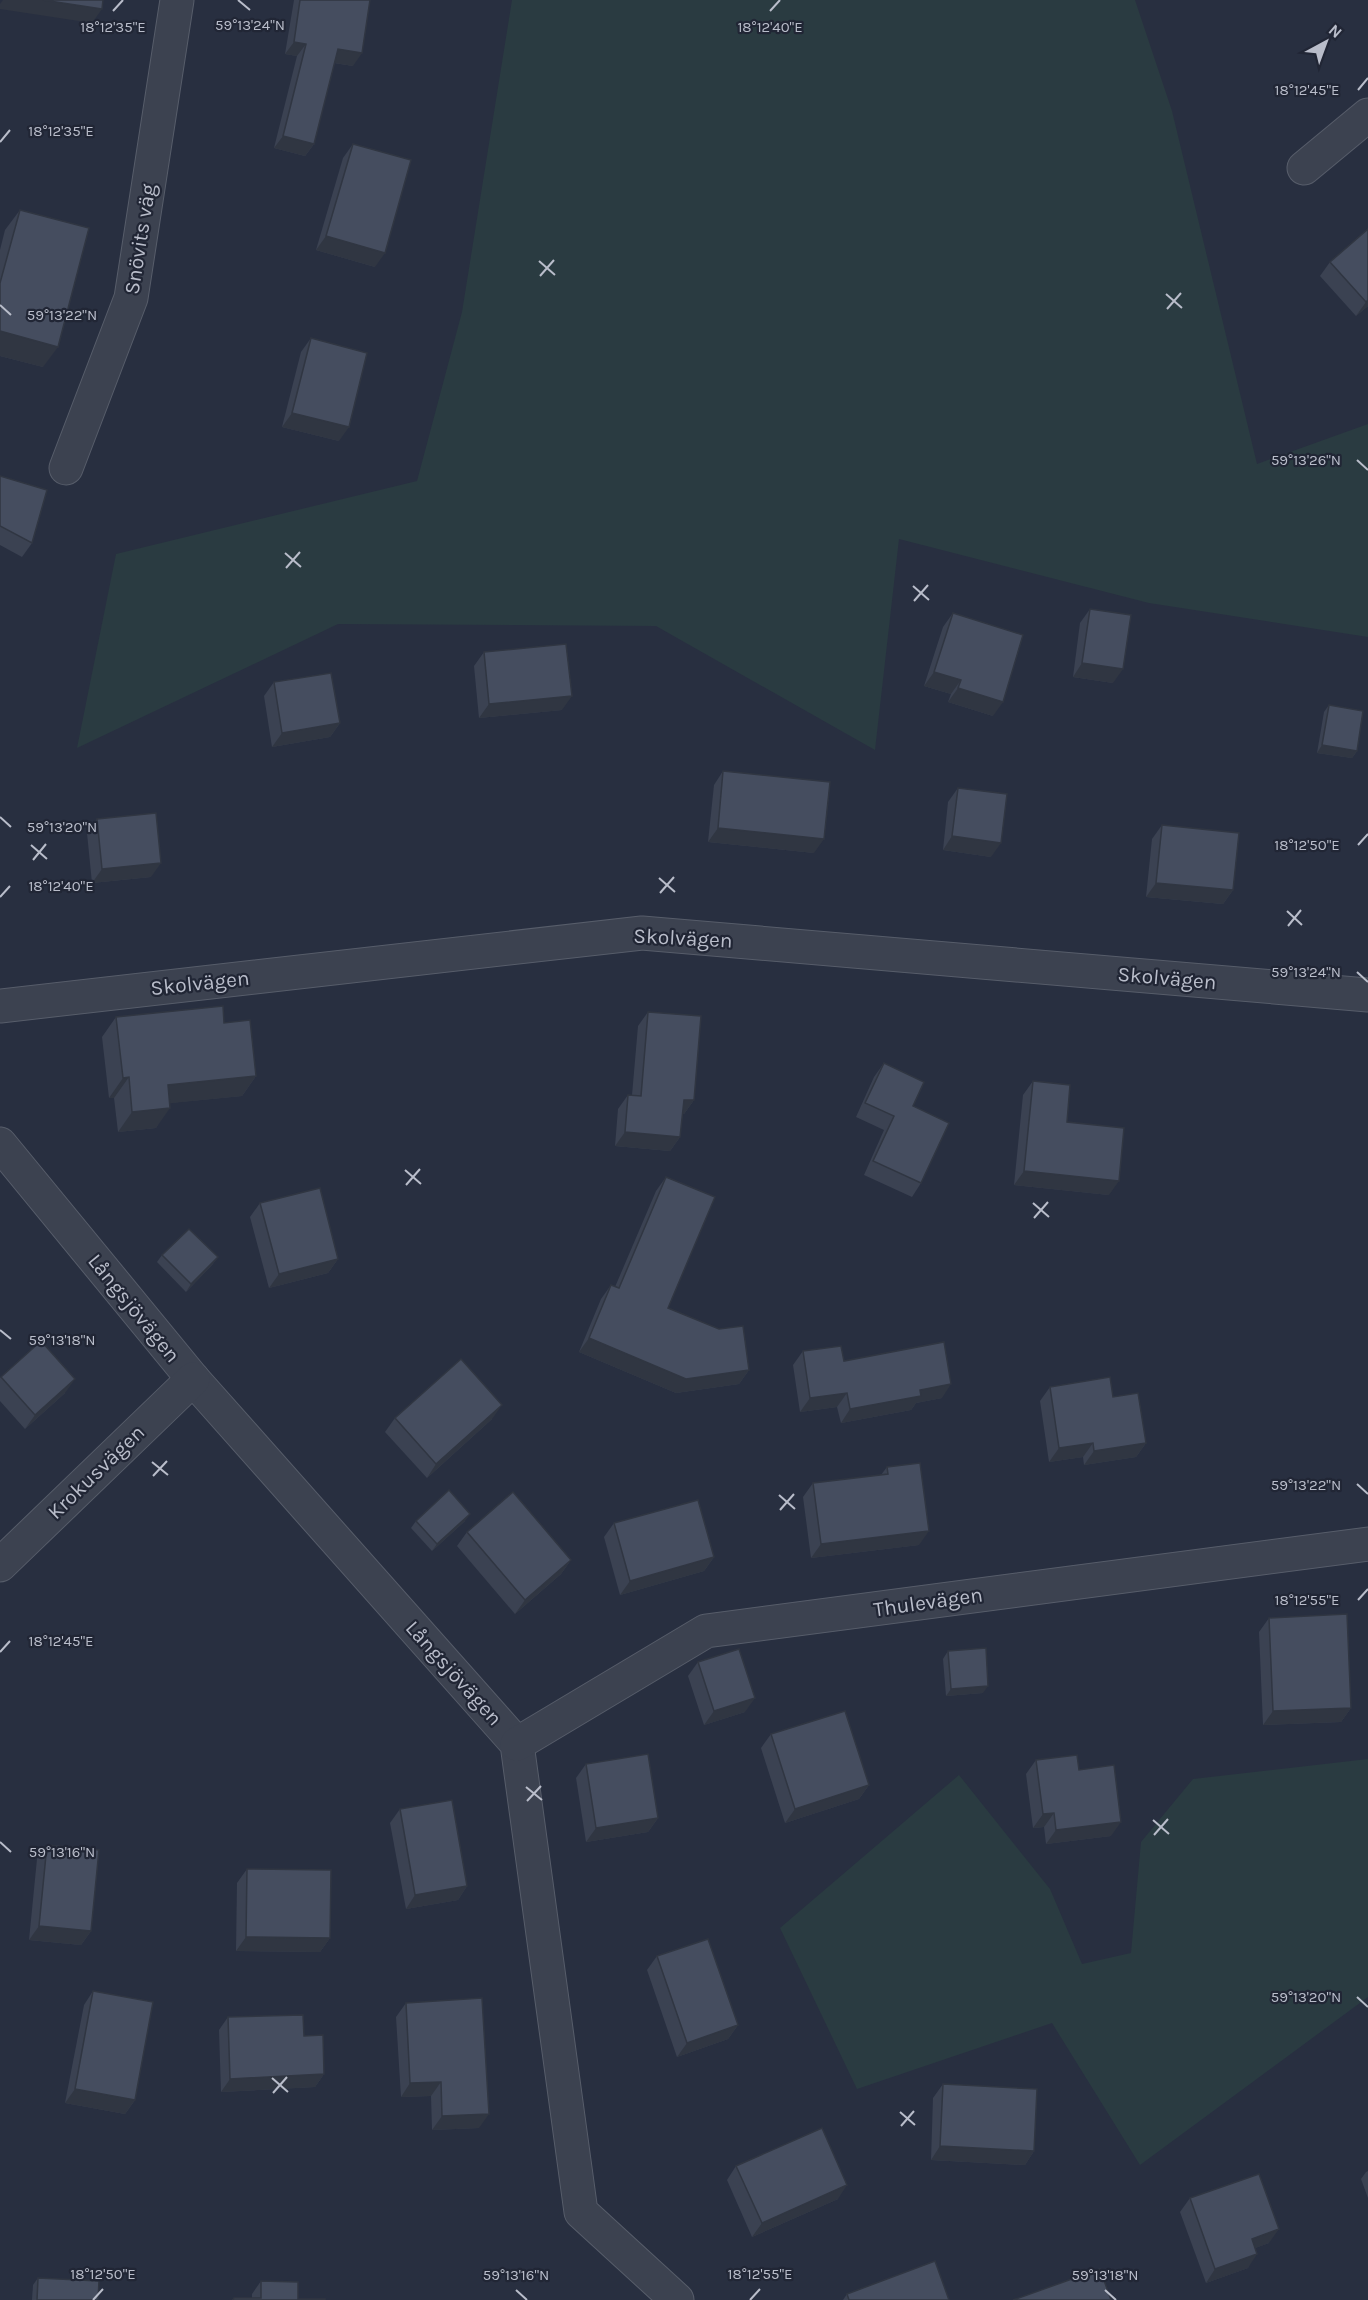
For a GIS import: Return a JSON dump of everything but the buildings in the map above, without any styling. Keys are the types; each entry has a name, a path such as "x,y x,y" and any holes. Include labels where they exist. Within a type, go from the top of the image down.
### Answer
{"street":[{"name":"Snövits väg","path":"66,468 131,298 177,0"},
{"path":"1304,168 1368,115"},
{"name":"Skolvägen","path":"0,1006 642,933 1368,995"},
{"name":"Långsjövägen","path":"0,1144 193,1379 517,1744 580,2212 677,2300"},
{"name":"Krokusvägen","path":"0,1565 193,1379"},
{"name":"Thulevägen","path":"517,1744 706,1631 1368,1544"}],"shaded area":[{"path":"512,0 1135,0 1172,111 1257,464 1368,424 1368,637 1149,603 899,539 875,750 656,626 338,624 77,748 116,554 417,481 462,312"},
{"path":"1368,1759 1368,1997 1140,2165 1052,2023 857,2089 780,1928 959,1775 1050,1889 1082,1964 1131,1953 1141,1842 1193,1779"}]}
